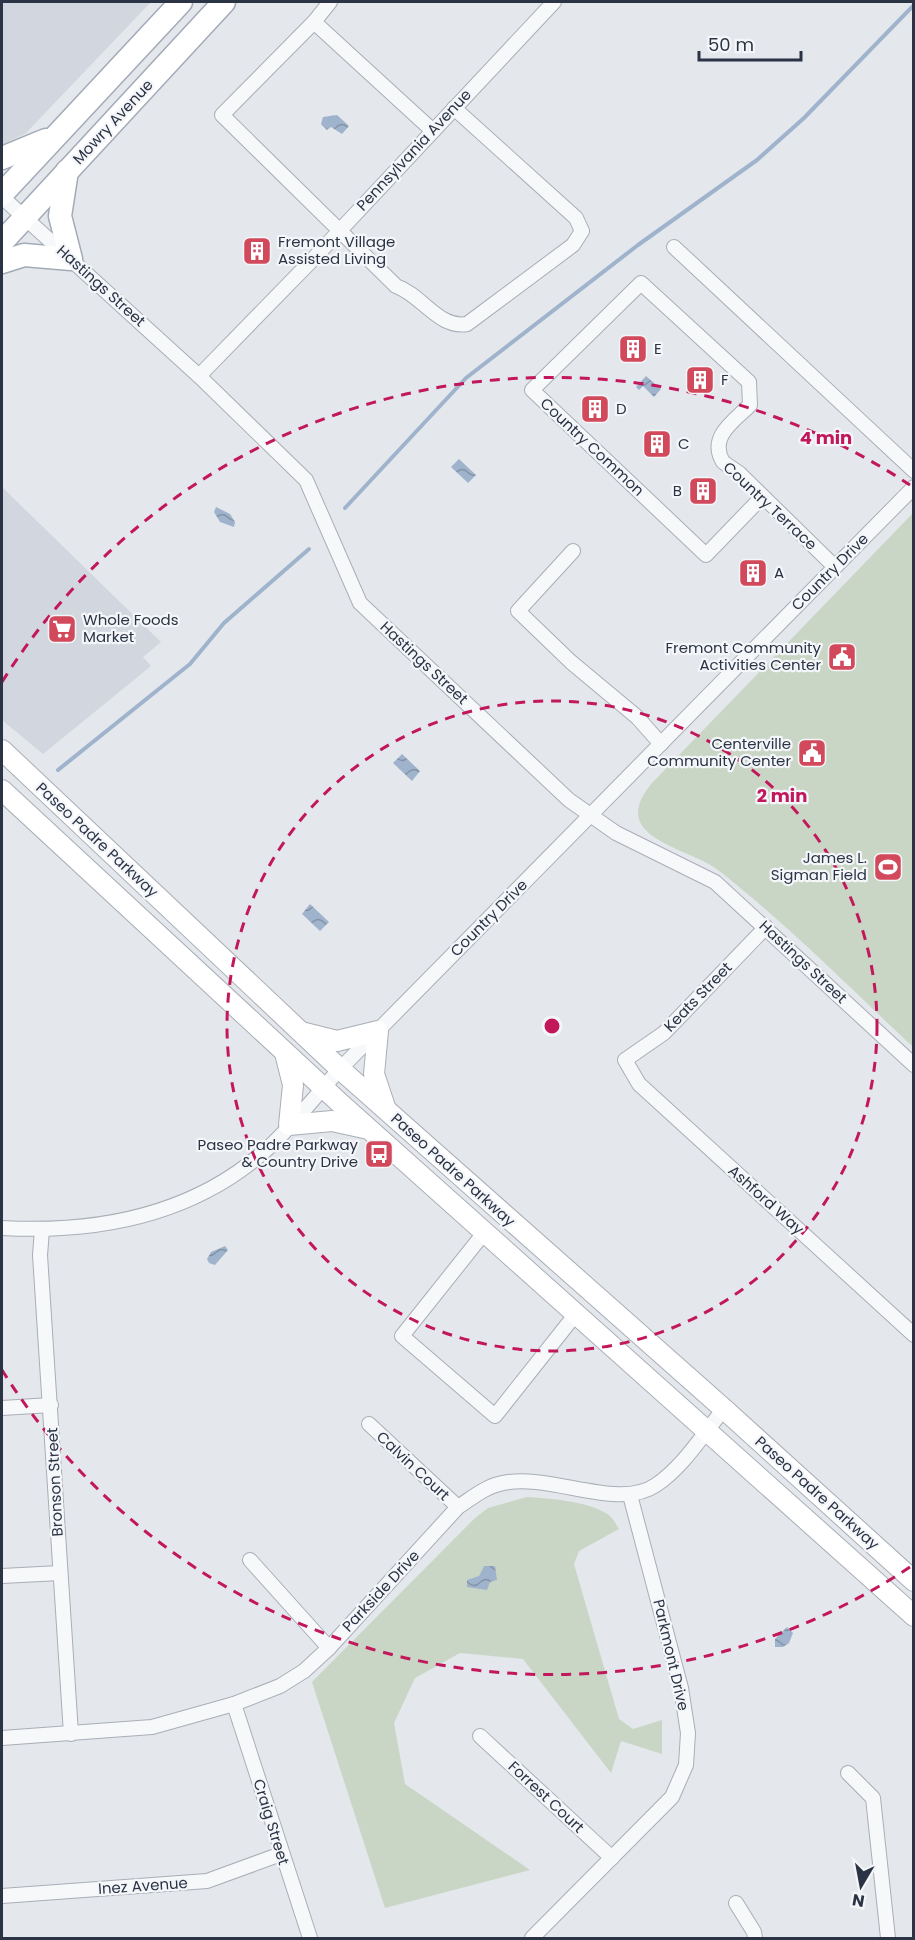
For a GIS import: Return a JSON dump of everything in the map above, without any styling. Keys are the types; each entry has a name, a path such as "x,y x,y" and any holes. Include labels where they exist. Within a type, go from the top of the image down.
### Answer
{"main road":[{"path":"2,195 53,137 181,2"},
{"path":"175,54 208,2"},
{"name":"Mowry Avenue","path":"2,242 224,2"},
{"path":"2,158 53,137"},
{"path":"2,262 24,255 71,259 60,216 67,171"},
{"name":"Paseo Padre Parkway","path":"2,750 340,1069 724,1408 914,1581"},
{"name":"Paseo Padre Parkway","path":"2,790 484,1233 914,1616"},
{"path":"301,1032 337,1041 378,1031 374,1074 386,1109"},
{"path":"284,1051 293,1085 289,1125 332,1121 347,1122 370,1129"}],"street":[{"path":"330,2 314,22 222,115 396,286 411,292 445,322 457,326 467,324 573,245 582,231 576,218 454,108"},
{"name":"Pennsylvania Avenue","path":"199,376 554,2"},
{"path":"314,22 433,131"},
{"name":"Hastings Street","path":"2,195 24,218 199,376 306,480 360,603 569,800 592,814 615,833 715,882 914,1065"},
{"path":"674,247 914,471"},
{"name":"Country Common","path":"641,283 532,390 706,555 762,497"},
{"name":"Country Terrace","path":"641,283 749,382 750,405 721,435 717,443 723,462 739,473 835,567"},
{"name":"Country Drive","path":"2,1228 42,1230 136,1219 175,1207 207,1192 260,1155 340,1069 914,487"},
{"path":"573,551 518,611 571,662 637,717 661,744"},
{"name":"Keats Street","path":"625,1060 664,1033 766,927"},
{"name":"Ashford Way","path":"625,1060 639,1084 914,1335"},
{"name":"Bronson Street","path":"42,1230 40,1255 71,1734"},
{"path":"484,1233 402,1336 495,1416 575,1315"},
{"path":"2,1408 51,1405"},
{"name":"Parkside Drive","path":"2,1738 152,1727 234,1704 280,1686 304,1671 329,1648 458,1507 484,1490 501,1483 523,1480 554,1482 603,1493 630,1495 655,1486 671,1472 724,1408"},
{"name":"Calvin Court","path":"369,1424 458,1507"},
{"name":"Parkmont Drive","path":"532,1938 672,1797 686,1765 688,1732 681,1688 630,1495"},
{"path":"250,1560 329,1648"},
{"path":"2,1576 60,1573"},
{"name":"Craig Street","path":"234,1704 310,1938"},
{"name":"Forrest Court","path":"480,1736 612,1858"},
{"path":"848,1773 873,1798 888,1938"},
{"name":"Inez Avenue","path":"2,1896 207,1881 281,1854"},
{"path":"736,1903 754,1932 755,1938"}],"shaded area":[{"path":"2,2 151,2 25,134 2,144"},
{"path":"2,487 161,642 143,657 151,666 43,754 2,720"}],"green space":[{"path":"913,513 913,1047 769,912 709,864 655,838 641,824 638,813 642,797 652,783"},
{"path":"527,1497 583,1504 604,1512 611,1517 619,1529 579,1551 574,1564 619,1719 633,1729 662,1720 662,1754 621,1741 611,1773 523,1659 460,1653 415,1678 394,1723 405,1784 530,1870 385,1908 312,1682 475,1518 488,1508"}],"water":[{"path":"337,115 349,126 342,134 331,127 327,130 321,124 323,117"},
{"path":"646,376 661,389 654,397 643,386 639,390 636,387"},
{"path":"459,459 476,475 468,483 451,467"},
{"path":"216,507 230,514 235,522 234,527 220,522 214,512"},
{"path":"402,754 420,771 412,781 393,763"},
{"path":"310,904 329,922 320,931 302,914"},
{"path":"225,1246 228,1250 215,1265 209,1263 207,1259 211,1252"},
{"path":"484,1566 495,1566 497,1580 490,1582 487,1590 467,1587 467,1580 479,1576"},
{"path":"787,1627 793,1633 789,1643 783,1647 775,1647 775,1639"}],"waterway":[{"path":"345,508 466,378 638,245 757,160 804,118 914,5"},
{"path":"58,770 190,664 224,623 309,549"}],"place":[{"name":"Fremont Village Assisted Living","path":"257,251"},
{"name":"E","path":"633,349"},
{"name":"F","path":"700,380"},
{"name":"D","path":"595,409"},
{"name":"C","path":"657,444"},
{"name":"B","path":"703,491"},
{"name":"A","path":"753,573"},
{"name":"Whole Foods Market","path":"62,629"},
{"name":"Fremont Community Activities Center","path":"842,657"},
{"name":"Centerville Community Center","path":"812,753"},
{"name":"James L. Sigman Field","path":"888,867"},
{"name":"Paseo Padre Parkway & Country Drive","path":"379,1154"}]}
